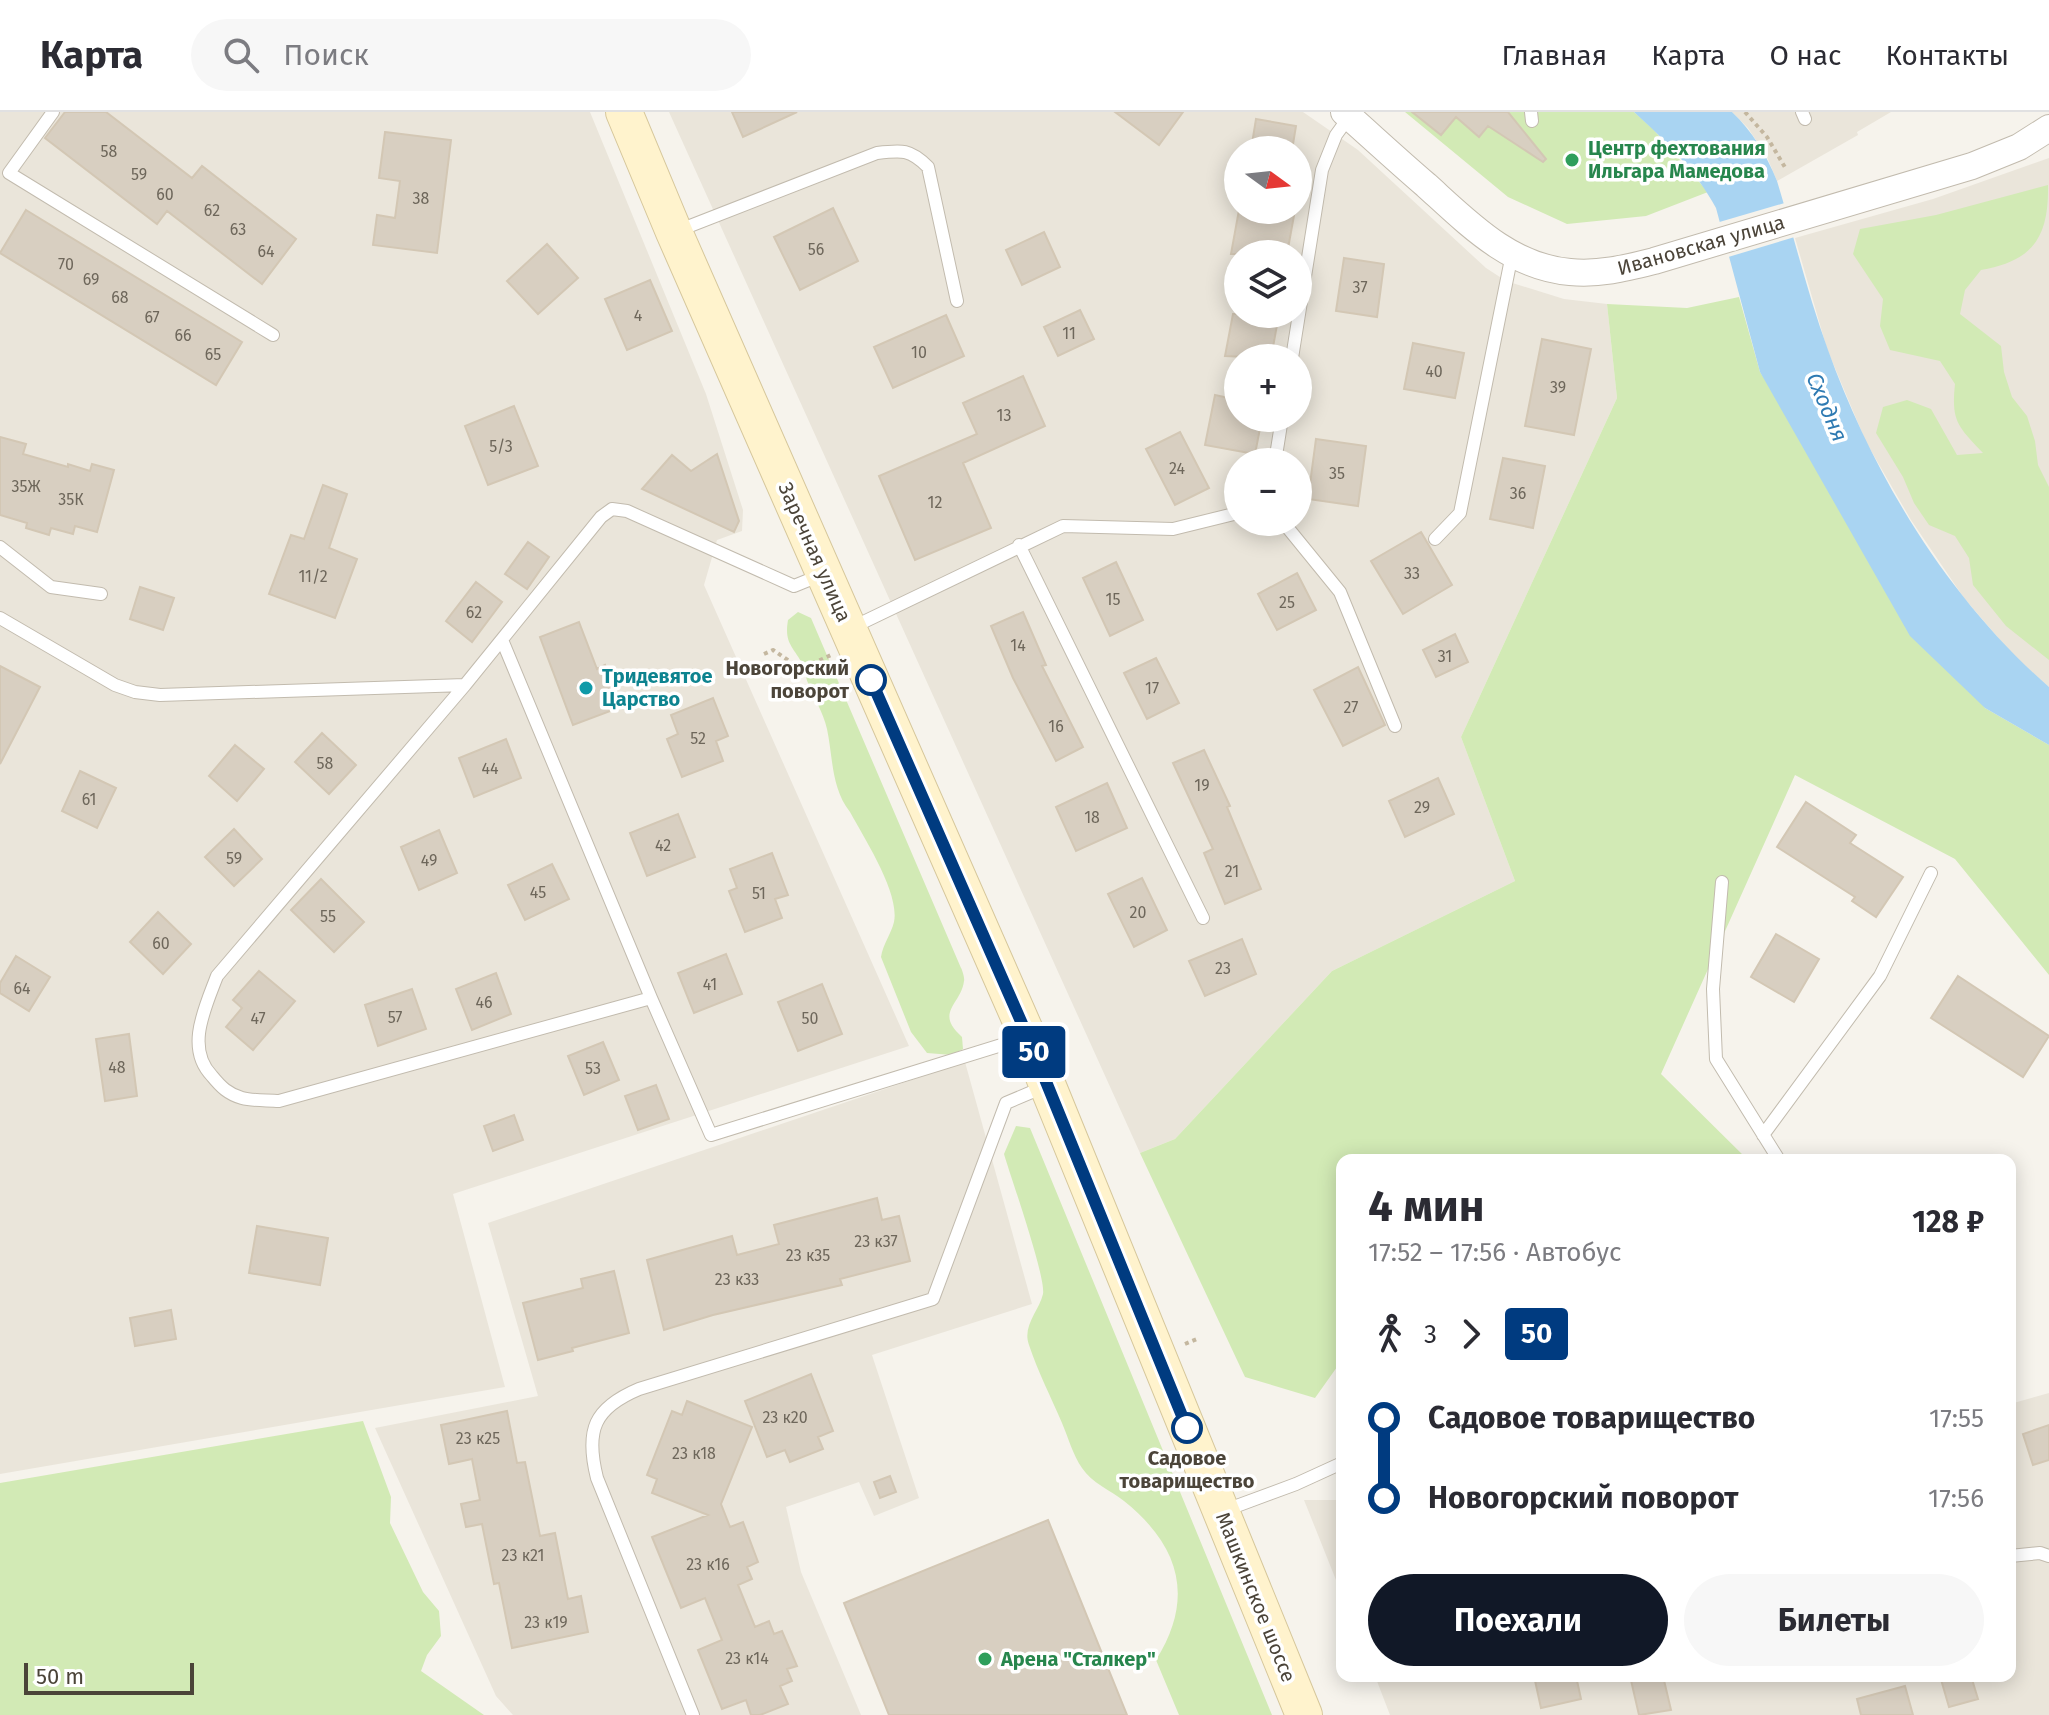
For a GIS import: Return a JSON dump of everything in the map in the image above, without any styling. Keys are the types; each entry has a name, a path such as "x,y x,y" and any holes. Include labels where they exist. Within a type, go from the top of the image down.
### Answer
{"main road":[{"name":"Заречная улица","path":"624,112 824,574 842,641 1028,1036"},
{"name":"Машкинское шоссе","path":"1028,1036 1304,1715"}],"street":[{"name":"Ивановская улица","path":"1346,114 1482,236 1540,266 1591,273 1639,265 1972,166 2019,147 2049,128"}],"lane":[{"path":"53,112 4,178 273,335"},
{"path":"1294,344 1322,170 1346,114"},
{"path":"674,232 877,153 896,151 915,154 928,167 957,301"},
{"path":"1435,539 1460,513 1512,254"},
{"path":"651,998 279,1101 245,1099 225,1092 204,1068 198,1050 201,1017 217,976 465,685 601,517 612,509 627,511 794,586 824,574"},
{"path":"842,641 1019,545 1063,526 1173,529 1224,516"},
{"path":"1294,536 1340,592 1395,726"},
{"path":"1019,545 1203,918"},
{"path":"0,547 51,587 101,594"},
{"path":"0,618 115,685 135,692 160,695 465,685"},
{"path":"502,640 711,1135 1028,1036"},
{"path":"1763,1135 1880,976 1931,873"},
{"path":"1722,882 1713,989 1716,1059 1775,1154"},
{"path":"693,1715 597,1478 591,1455 595,1429 603,1410 639,1389 933,1299 1006,1103 1047,1086"},
{"path":"1222,1512 1336,1466"},
{"path":"2016,1555 2040,1553 2049,1556"}],"path":[{"path":"1745,112 1767,137 1786,169"},
{"path":"764,654 773,650 801,669 842,641"},
{"path":"1179,1346 1197,1339"}],"shaded area":[{"path":"0,112 590,112 706,394 743,510 742,531 717,540 704,585 909,1046 453,1194 505,1387 0,1474"},
{"path":"669,112 1303,112 1358,150 1486,268 1506,281 1564,299 1607,304 1617,398 1461,737 1515,881 1332,971 1175,1139 1140,1153"},
{"path":"1732,112 1891,112 1857,132 1858,135 1777,181 1767,157 1748,128"},
{"path":"2049,158 2049,687 2013,655 1964,598 1911,520 1866,442 1827,349 1795,238 1933,199"},
{"path":"965,1062 1032,1304 872,1355 919,1498 874,1516 859,1482 786,1507 801,1572 861,1715 513,1715 496,1696 375,1428 538,1396 488,1223"},
{"path":"2049,1393 2049,1715 1390,1715 1377,1682 2016,1682 2016,1402"},
{"path":"1304,1500 1336,1500 1336,1580"}],"green space":[{"name":"Центр фехтования Ильгара Мамедова","path":"1405,112 1634,112 1653,129 1708,192 1646,216 1567,224 1508,197"},
{"path":"2048,185 2045,220 2034,245 2013,261 1981,270 1965,290 1960,314 2001,346 2004,372 2012,397 2027,416 2038,465 2049,487 2049,660 2006,626 1973,585 1969,558 1955,536 1929,525 1876,433 1883,407 1907,400 1931,409 1957,455 1983,453 1958,423 1954,407 1955,384 1940,361 1890,350 1880,326 1883,299 1853,254 1860,229 1936,215"},
{"path":"1739,297 1760,372 1985,708 2049,745 2049,975 1955,859 1795,775 1661,1074 1742,1154 1336,1154 1336,1368 1315,1398 1245,1377 1140,1153 1175,1139 1332,971 1515,881 1461,737 1617,398 1607,304 1687,308"},
{"path":"798,612 811,618 962,970 962,989 951,1009 950,1021 962,1037 963,1049 952,1055 927,1053 911,1032 881,957 894,922 892,896 880,866 839,793 821,711 804,667 788,640 788,620"},
{"path":"1016,1126 1030,1128 1272,1715 1179,1715 1156,1660 1168,1637 1178,1594 1176,1574 1169,1555 1143,1518 1082,1468 1027,1338 1029,1325 1043,1294 1034,1249 1004,1154"},
{"path":"363,1421 391,1497 390,1523 423,1592 439,1611 441,1636 427,1655 421,1671 484,1715 0,1715 0,1483"}],"water":[{"name":"Сходня","path":"1634,112 1732,112 1758,144 1777,181 1828,350 1867,443 1891,488 1947,575 1978,615 2049,687 2049,745 1985,708 1910,636 1760,372 1716,208 1679,157"}],"pier":[{"path":"1788,202 1798,236 1725,258 1716,223"}],"building":[{"path":"65,112 106,112 192,178 202,166 296,239 262,284 167,211 157,224 45,138"},
{"path":"732,112 797,112 743,137"},
{"path":"1115,112 1183,112 1159,145"},
{"path":"1412,112 1508,112 1546,159 1543,162 1488,126 1479,137 1456,117 1441,135"},
{"path":"1256,119 1296,126 1294,136 1253,136"},
{"path":"385,132 451,140 437,253 373,245 377,215 395,218 400,181 379,178"},
{"path":"833,208 858,261 800,290 774,237"},
{"path":"26,210 242,342 216,385 0,253"},
{"path":"1236,224 1292,224 1290,240 1234,240"},
{"path":"1044,232 1060,267 1022,285 1006,250"},
{"path":"547,244 578,278 538,314 507,281"},
{"path":"1344,258 1384,264 1377,317 1336,311"},
{"path":"650,280 672,331 627,350 605,299"},
{"path":"1080,310 1094,339 1058,356 1044,327"},
{"path":"946,315 964,356 893,388 874,347"},
{"path":"1230,328 1276,328 1274,344 1227,344"},
{"path":"1542,339 1591,349 1574,435 1525,426"},
{"path":"1413,343 1464,353 1455,398 1404,389"},
{"path":"1023,376 1045,426 963,463 991,528 915,560 879,476 977,434 963,403"},
{"path":"1215,395 1224,397 1224,432 1259,432 1256,448 1205,445"},
{"path":"514,406 538,466 488,485 465,426"},
{"path":"1180,432 1209,488 1175,505 1146,449"},
{"path":"0,437 26,444 23,454 90,471 92,464 114,470 97,532 75,526 73,534 51,528 49,535 26,528 27,523 0,515"},
{"path":"1316,439 1366,446 1358,506 1312,500"},
{"path":"717,454 739,521 734,532 642,489 672,455 691,471"},
{"path":"1503,458 1545,466 1533,528 1490,519"},
{"path":"323,485 347,494 329,548 357,559 335,618 269,594 291,535 304,539"},
{"path":"1421,532 1452,585 1403,614 1371,561"},
{"path":"528,542 549,557 527,589 505,574"},
{"path":"1116,562 1143,620 1110,636 1083,578"},
{"path":"1297,573 1316,610 1277,630 1258,594"},
{"path":"476,582 502,602 472,642 446,621"},
{"path":"140,587 174,598 163,630 130,619"},
{"path":"1023,612 1046,665 1042,666 1083,747 1056,761 1013,678 991,626"},
{"name":"Тридевятое Царство","path":"579,622 597,669 605,665 621,707 573,725 540,637"},
{"path":"1455,634 1468,662 1436,677 1423,650"},
{"path":"1156,658 1179,703 1147,719 1124,673"},
{"path":"0,666 40,687 0,764"},
{"path":"1358,667 1385,725 1343,746 1314,690"},
{"path":"713,698 728,736 716,741 723,761 682,777 667,739 678,734 671,715"},
{"path":"322,733 356,765 329,794 295,762"},
{"path":"506,739 521,778 474,797 459,758"},
{"path":"235,745 264,769 237,801 209,776"},
{"path":"1204,750 1230,806 1227,807 1261,889 1225,904 1204,853 1213,849 1173,763"},
{"path":"80,771 116,788 97,828 62,811"},
{"path":"1438,778 1454,814 1405,837 1389,801"},
{"path":"1107,783 1127,828 1076,851 1056,807"},
{"path":"1806,802 1856,835 1850,843 1903,877 1876,917 1852,901 1855,897 1777,847"},
{"path":"678,814 695,857 647,876 630,833"},
{"path":"234,829 262,859 234,886 205,857"},
{"path":"439,830 457,873 419,890 401,847"},
{"path":"772,853 788,895 775,899 782,918 745,932 729,891 737,888 730,869"},
{"path":"552,864 569,899 525,920 508,885"},
{"path":"1142,878 1167,930 1134,947 1108,894"},
{"path":"321,879 364,922 334,952 291,910"},
{"path":"158,912 191,944 163,974 130,942"},
{"path":"1776,934 1819,959 1794,1002 1751,977"},
{"path":"1242,939 1256,974 1205,996 1189,961"},
{"path":"726,954 742,994 694,1013 678,973"},
{"path":"16,956 50,977 29,1011 0,993 0,983"},
{"path":"259,971 295,1001 253,1050 226,1027 242,1008 233,1000"},
{"path":"496,973 511,1014 472,1030 456,989"},
{"path":"1958,976 2049,1036 2023,1077 1931,1018"},
{"path":"822,984 842,1034 798,1051 778,1002"},
{"path":"412,989 426,1029 378,1046 365,1005"},
{"path":"129,1034 137,1096 105,1101 96,1039"},
{"path":"603,1042 619,1080 584,1095 568,1056"},
{"path":"656,1085 669,1119 638,1130 625,1096"},
{"path":"514,1115 523,1140 493,1151 484,1126"},
{"path":"877,1198 882,1220 899,1216 910,1261 840,1279 842,1285 713,1315 664,1330 647,1260 732,1236 737,1255 779,1244 774,1225"},
{"path":"257,1226 328,1238 320,1285 249,1273"},
{"path":"614,1271 629,1333 538,1360 523,1303 583,1288 581,1279"},
{"path":"171,1310 176,1339 135,1346 130,1318"},
{"path":"811,1374 833,1431 818,1437 823,1449 790,1462 785,1450 767,1457 745,1401"},
{"path":"687,1401 752,1427 721,1504 730,1527 743,1522 758,1562 747,1567 752,1579 738,1585 755,1627 769,1621 774,1634 782,1631 797,1666 787,1669 792,1681 780,1686 788,1704 760,1715 751,1715 746,1700 722,1709 698,1650 722,1640 705,1598 681,1608 652,1537 708,1515 652,1493 657,1479 647,1475 672,1411 682,1415"},
{"path":"507,1411 517,1463 525,1462 540,1536 555,1533 568,1599 581,1596 588,1632 512,1648 499,1583 494,1584 482,1524 466,1527 461,1504 480,1500 472,1459 449,1464 441,1425"},
{"path":"2049,1425 2049,1460 2033,1465 2023,1434"},
{"path":"890,1476 896,1492 880,1498 874,1482"},
{"name":"Арена \"Сталкер\"","path":"1048,1520 1127,1715 889,1715 844,1603"},
{"path":"1535,1682 1577,1682 1581,1699 1541,1708"},
{"path":"1631,1682 1664,1682 1671,1710 1639,1715"},
{"path":"1942,1682 1973,1682 1978,1699 1949,1707"},
{"path":"1905,1686 1913,1715 1861,1715 1857,1699"}],"bus line":[{"name":"50","path":"871,680 1027,1035 1187,1428"}],"place":[{"name":"Центр фехтования Ильгара Мамедова","path":"1572,160"},
{"name":"Новогорский поворот","path":"871,680"},
{"name":"Тридевятое Царство","path":"586,688"},
{"name":"Садовое товарищество","path":"1187,1428"},
{"name":"Арена \"Сталкер\"","path":"985,1659"}]}
